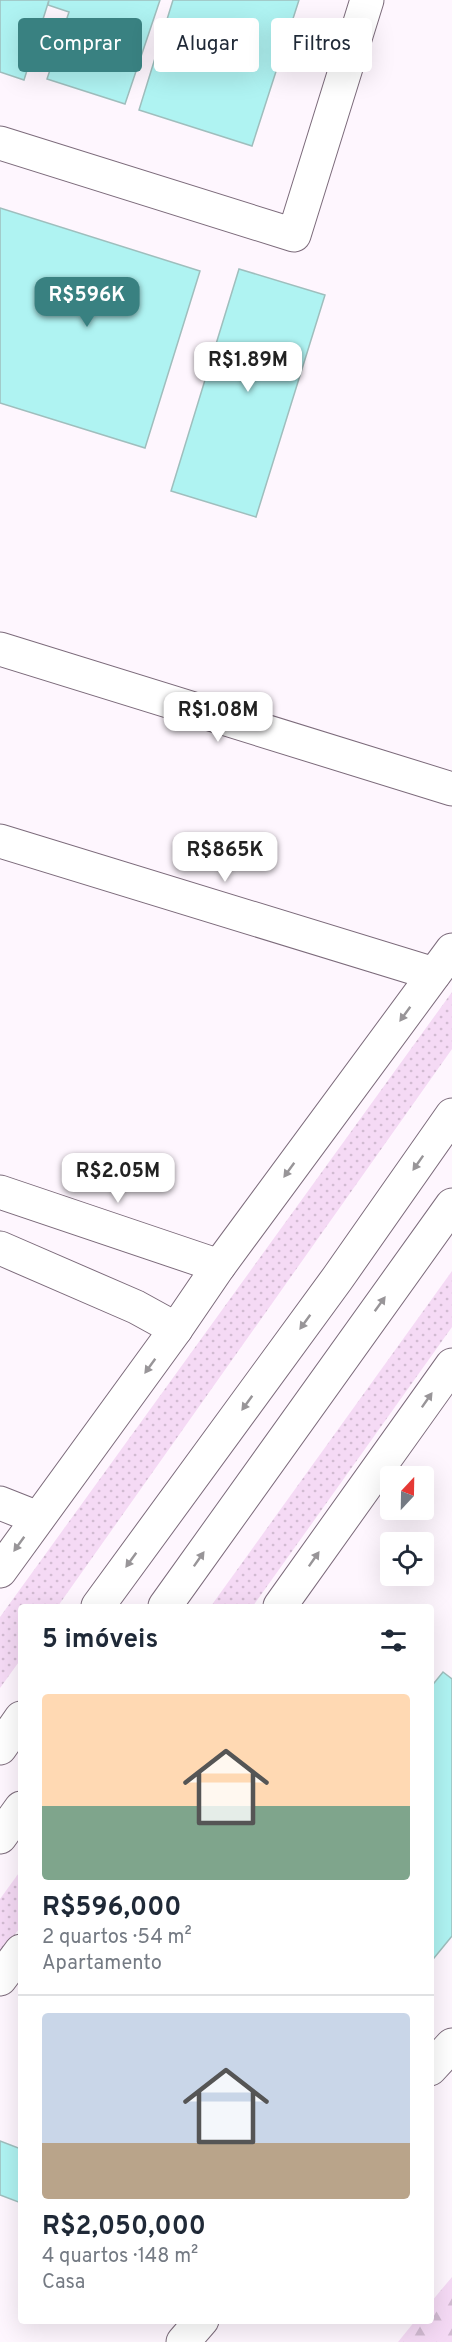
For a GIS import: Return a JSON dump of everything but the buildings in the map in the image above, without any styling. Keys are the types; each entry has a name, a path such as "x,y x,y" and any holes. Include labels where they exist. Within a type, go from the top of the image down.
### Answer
{"main road":[{"path":"0,143 294,235 367,0"},
{"path":"0,649 452,789"},
{"path":"0,841 443,962 219,1266 176,1329 0,1571"},
{"path":"99,1604 337,1279 452,1115"},
{"path":"0,1191 219,1266"},
{"path":"166,1604 452,1205"},
{"path":"0,1248 136,1307 176,1329"},
{"path":"281,1604 452,1365"},
{"path":"0,1503 38,1518"},
{"path":"0,1748 18,1722"},
{"path":"0,1837 18,1812"},
{"path":"0,1979 18,1956"},
{"path":"434,2065 452,2045"},
{"path":"183,2342 199,2324"}],"green space":[{"path":"452,992 452,1049 59,1604 18,1604 18,1663 0,1688 0,1617"},
{"path":"452,1271 452,1327 254,1604 212,1604"},
{"path":"18,1874 18,1930 0,1955 0,1899"},
{"path":"452,2277 452,2342 398,2342 413,2324 434,2324 434,2298"}]}
